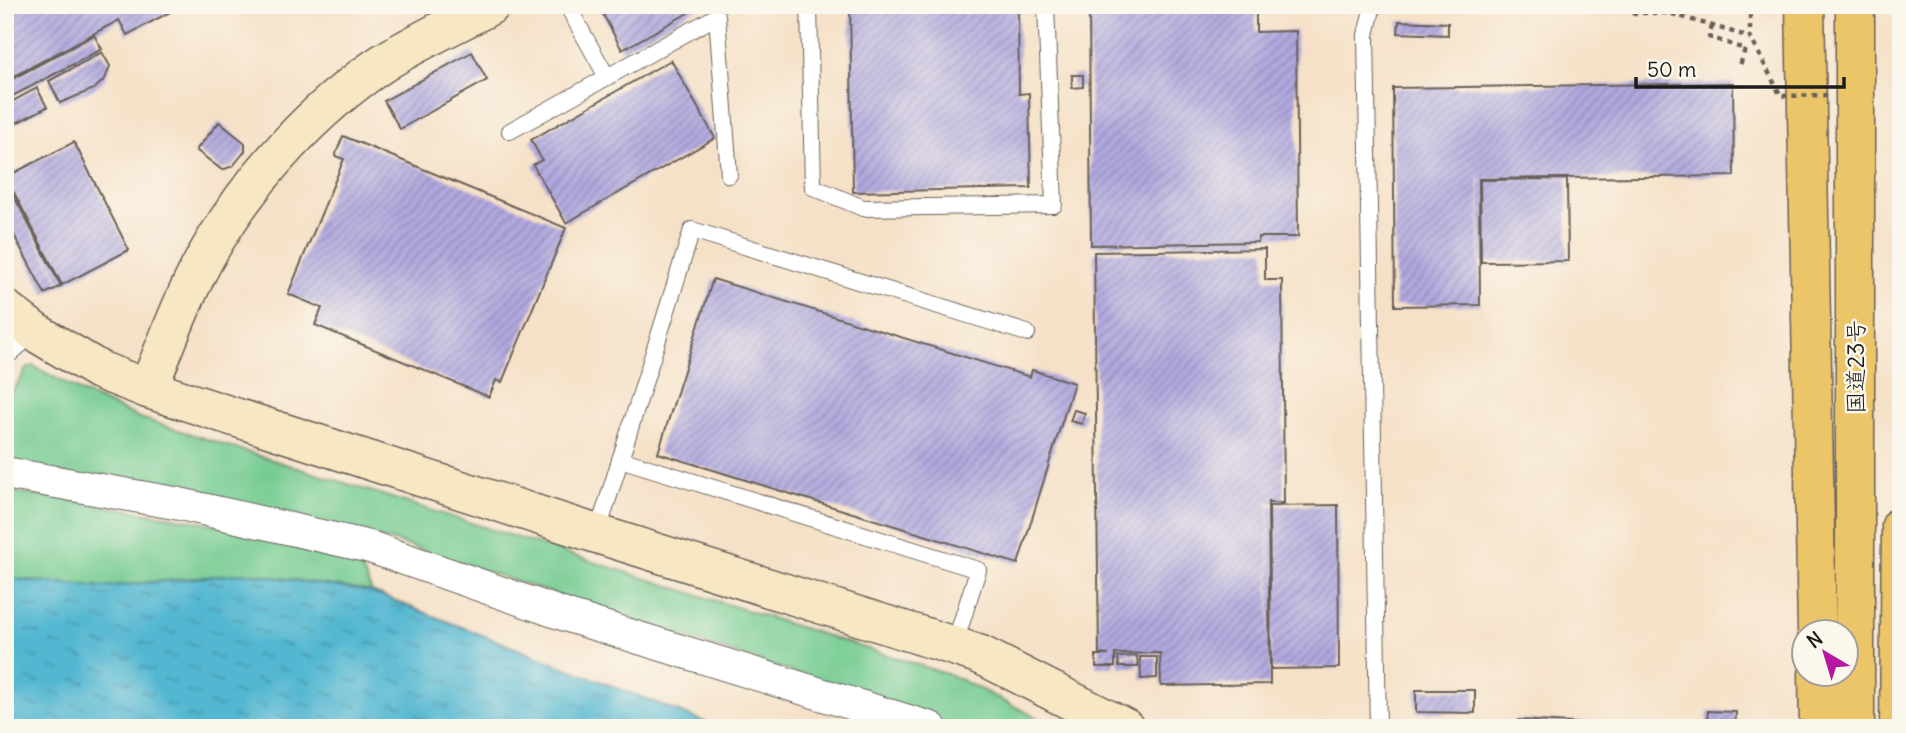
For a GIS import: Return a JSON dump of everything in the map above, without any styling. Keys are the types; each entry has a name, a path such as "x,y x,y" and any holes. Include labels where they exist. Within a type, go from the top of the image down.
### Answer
{"highway":[{"path":"1805,5 1817,618"},
{"name":"国道23号","path":"1855,728 1856,23"},
{"path":"1899,728 1901,526"},
{"path":"1818,688 1819,728"}],"street":[{"path":"148,389 187,296 214,244 286,145 347,89 384,62 491,5"},
{"path":"5,309 35,332 99,370 148,389 981,655 1125,728"},
{"path":"5,473 180,504 369,547 571,617 931,728"}],"lane":[{"path":"567,5 607,77"},
{"path":"809,5 813,187 863,208 1054,205 1046,5"},
{"path":"1373,5 1366,35 1378,728"},
{"path":"510,131 717,16 729,175"},
{"path":"597,534 692,230 1027,333"},
{"path":"5,358 35,332"},
{"path":"620,459 978,570 954,646"}],"path":[{"path":"1750,5 1749,37 1781,96 1829,95"},
{"path":"1632,13 1669,13 1749,37"},
{"path":"1712,26 1709,37 1745,49 1740,66"}],"green space":[{"path":"33,366 81,392 140,418 953,676 1058,728 961,728 394,541 5,462 5,397 15,388 27,368"},
{"path":"5,490 209,523 361,567 372,592 247,573 102,587 5,578"}],"water":[{"path":"247,573 372,592 720,728 5,728 5,578 102,587"}],"building":[{"path":"5,5 183,5 127,35 119,20 5,81"},
{"path":"598,5 702,5 622,50"},
{"path":"850,5 1018,5 1019,94 1029,93 1031,188 853,192"},
{"path":"1256,8 1256,32 1296,31 1298,237 1258,237 1258,242 1091,245 1089,11"},
{"path":"1399,21 1448,23 1448,35 1398,33"},
{"path":"94,35 102,49 5,100 5,83"},
{"path":"102,52 110,66 105,79 94,89 60,103 49,81"},
{"path":"472,52 487,80 400,129 384,101"},
{"path":"671,60 715,138 566,223 533,165 542,160 531,140"},
{"path":"1072,75 1083,75 1083,87 1072,88"},
{"path":"1733,83 1734,176 1479,179 1480,305 1395,306 1393,88"},
{"path":"37,88 47,107 5,129 5,105"},
{"path":"219,122 245,143 245,151 233,166 222,170 196,150"},
{"path":"343,136 566,228 502,382 496,380 489,397 315,325 322,308 288,294 344,159 335,156"},
{"path":"74,142 129,250 62,285 6,177"},
{"path":"5,179 61,286 45,294 5,218"},
{"path":"1567,179 1568,261 1481,262 1480,180"},
{"path":"1265,249 1265,280 1282,280 1284,503 1269,503 1268,500 1270,684 1161,686 1160,653 1115,654 1115,667 1096,667 1096,655 1109,655 1099,654 1094,252"},
{"path":"713,279 1030,377 1032,370 1074,383 1018,564 658,453"},
{"path":"1074,410 1085,413 1082,424 1070,421"},
{"path":"1338,505 1339,668 1271,669 1269,506"},
{"path":"1137,656 1138,667 1119,667 1118,657"},
{"path":"1140,657 1157,657 1157,678 1141,679"},
{"path":"1416,690 1475,690 1475,713 1416,712"},
{"path":"1708,711 1736,712 1735,728 1707,728"},
{"path":"1518,720 1626,726 1626,728 1518,728"}]}
